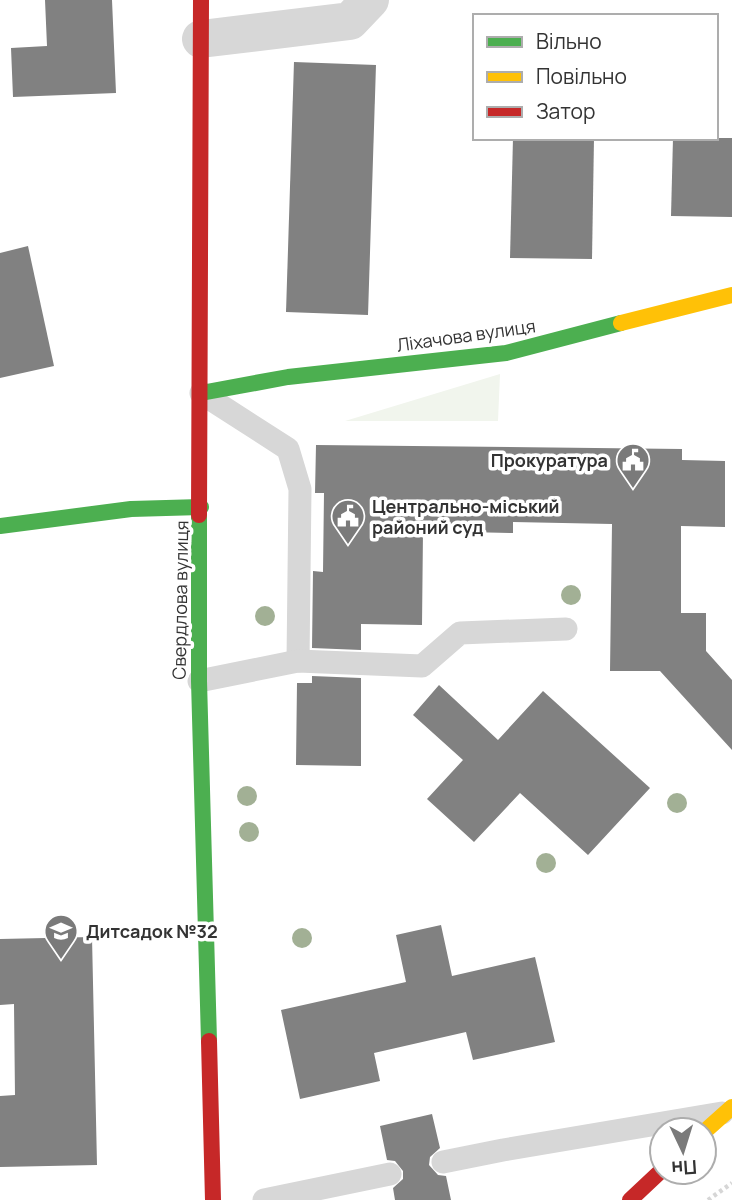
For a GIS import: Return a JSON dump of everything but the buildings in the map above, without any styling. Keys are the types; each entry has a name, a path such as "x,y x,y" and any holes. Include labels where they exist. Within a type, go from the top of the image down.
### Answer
{"street":[{"name":"Свердлова вулиця","path":"201,0 199,681 213,1200"},
{"path":"201,39 350,21 370,0"},
{"name":"Ліхачова вулиця","path":"201,393 288,377 506,353 732,295"},
{"path":"0,526 131,509 201,507"}],"lane":[{"path":"201,393 288,449 300,489 298,661"},
{"path":"199,681 298,661 422,666 460,633 566,629"},
{"path":"443,1162 729,1110"},
{"path":"264,1200 390,1174"}],"path":[{"path":"708,1200 732,1182"}],"shaded area":[{"path":"500,374 498,421 345,421"}],"traffic: fast":[{"path":"201,393 288,377 506,353 621,323"},
{"path":"0,526 131,509 201,507"},
{"path":"199,515 199,681 209,1041"}],"traffic: slow":[{"path":"621,323 732,295"},
{"path":"718,1120 732,1107"}],"traffic: jam":[{"path":"199,515 201,0"},
{"path":"209,1041 213,1200"},
{"path":"630,1200 648,1183"}],"place":[{"name":"Прокуратура","path":"633,490"},
{"name":"Центрально-міський районий суд","path":"348,546"},
{"name":"Дитсадок №32","path":"61,961"}]}
